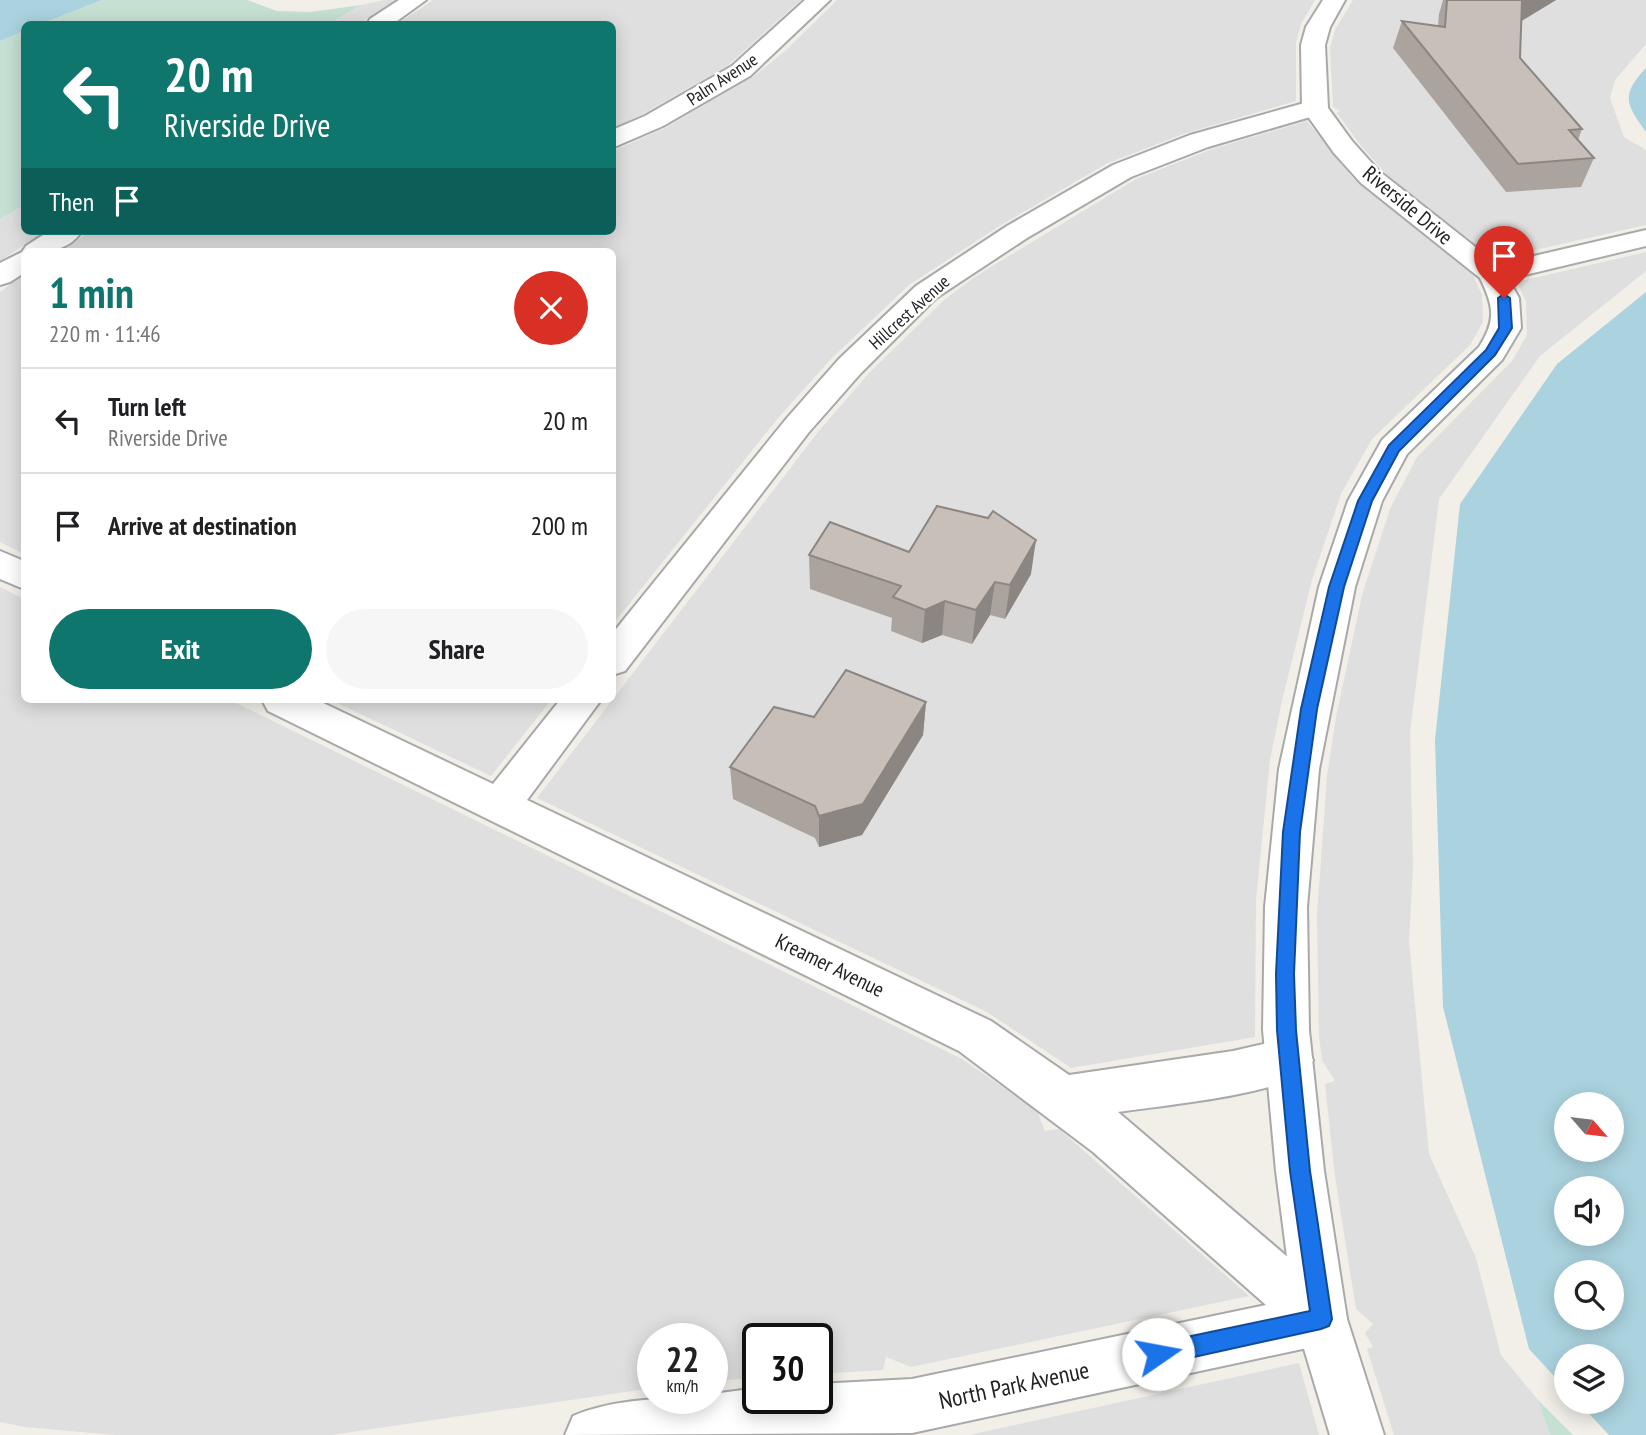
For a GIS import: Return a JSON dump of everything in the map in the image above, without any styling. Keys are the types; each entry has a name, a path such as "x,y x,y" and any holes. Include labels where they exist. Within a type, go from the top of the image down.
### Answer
{"street":[{"path":"383,21 415,0"},
{"name":"Palm Avenue","path":"616,138 654,121 741,71 819,0"},
{"path":"1315,108 1313,45 1318,27 1334,0"},
{"name":"Riverside Drive","path":"1315,108 1343,147 1370,177 1492,274"},
{"name":"Hillcrest Avenue","path":"616,656 798,425 850,366 926,292 1017,232 1122,171 1199,141 1315,108"},
{"path":"42,248 62,235"},
{"path":"1357,1435 1321,1319 1300,1171 1286,1030 1285,974 1292,832 1309,709 1337,587 1365,501 1394,448 1491,353 1506,328 1504,298 1492,274 1646,238"},
{"path":"0,276 21,262"},
{"path":"0,564 21,574"},
{"name":"Kreamer Avenue","path":"287,703 975,1036 1065,1098 1321,1319"},
{"path":"499,806 580,703"},
{"path":"1065,1098 1233,1073 1290,1060"},
{"name":"North Park Avenue","path":"592,1435 777,1413 908,1421 1321,1319"}],"shaded area":[{"path":"396,0 364,21 334,21 361,5"},
{"path":"433,0 801,0 727,66 616,127 616,21 402,21"},
{"path":"837,0 1315,0 1301,24 1296,43 1296,101 1186,133 1108,163 1001,225 909,285 831,359 778,418 616,620 616,248 65,248 85,235 616,235 616,150 667,127 754,76 784,52"},
{"path":"1353,0 1646,0 1646,44 1615,80 1610,98 1624,137 1646,150 1646,225 1495,259 1420,202 1387,175 1361,146 1337,113 1340,111 1333,107 1330,48 1335,30"},
{"path":"1307,121 1353,178 1473,275 1482,295 1483,322 1470,345 1372,439 1341,494 1312,580 1270,760 1256,900 1255,1037 1071,1068 987,1012 537,798 610,703 616,703 616,695 818,432 869,373 944,300 976,276 1136,179 1212,149"},
{"path":"21,207 21,235 39,235 0,261 0,219"},
{"path":"1646,252 1646,271 1540,356 1439,499 1410,733 1413,868 1409,941 1429,1154 1476,1258 1501,1355 1538,1400 1550,1435 1394,1435 1367,1349 1373,1347 1365,1333 1373,1324 1356,1309 1335,1177 1325,1084 1335,1081 1322,1060 1319,1036 1317,915 1327,776 1336,717 1362,595 1390,509 1417,457 1512,361 1527,335 1526,302 1517,282"},
{"path":"21,277 21,552 0,542 0,292"},
{"path":"0,587 21,598 21,703 236,703 962,1059 1037,1111 1045,1131 1059,1129 1249,1296 911,1367 886,1357 883,1370 833,1373 833,1323 742,1323 742,1379 728,1380 728,1323 637,1323 637,1390 331,1435 115,1435 25,1427 0,1422"},
{"path":"337,703 549,703 491,776"},
{"path":"1299,1363 1319,1435 969,1435"}],"green space":[{"path":"102,0 247,0 277,11 310,12 361,5 334,21 49,21"},
{"path":"21,32 21,207 0,219 0,41"},
{"path":"1538,1400 1573,1435 1550,1435"}],"water":[{"path":"0,0 102,0 49,21 21,21 21,32 0,41"},
{"path":"1646,68 1646,132 1630,106 1629,92"},
{"path":"1646,292 1646,1435 1609,1435 1589,1414 1624,1414 1624,1344 1554,1344 1554,1376 1529,1349 1443,1007 1435,740 1460,504 1557,364"}],"building":[{"path":"1447,0 1522,0 1520,58 1582,129 1569,130 1594,158 1518,164 1402,21 1445,27"},
{"path":"937,506 988,518 993,511 1036,540 1010,585 995,582 976,610 945,601 925,610 893,597 901,586 809,555 830,522 909,552"},
{"path":"846,670 926,702 863,804 819,816 815,806 730,767 774,707 814,717"}],"route":[{"path":"1158,1354 1321,1319 1300,1171 1286,1030 1286,907 1299,769 1309,709 1337,587 1365,501 1394,448 1491,353 1506,328 1504,298"}]}
